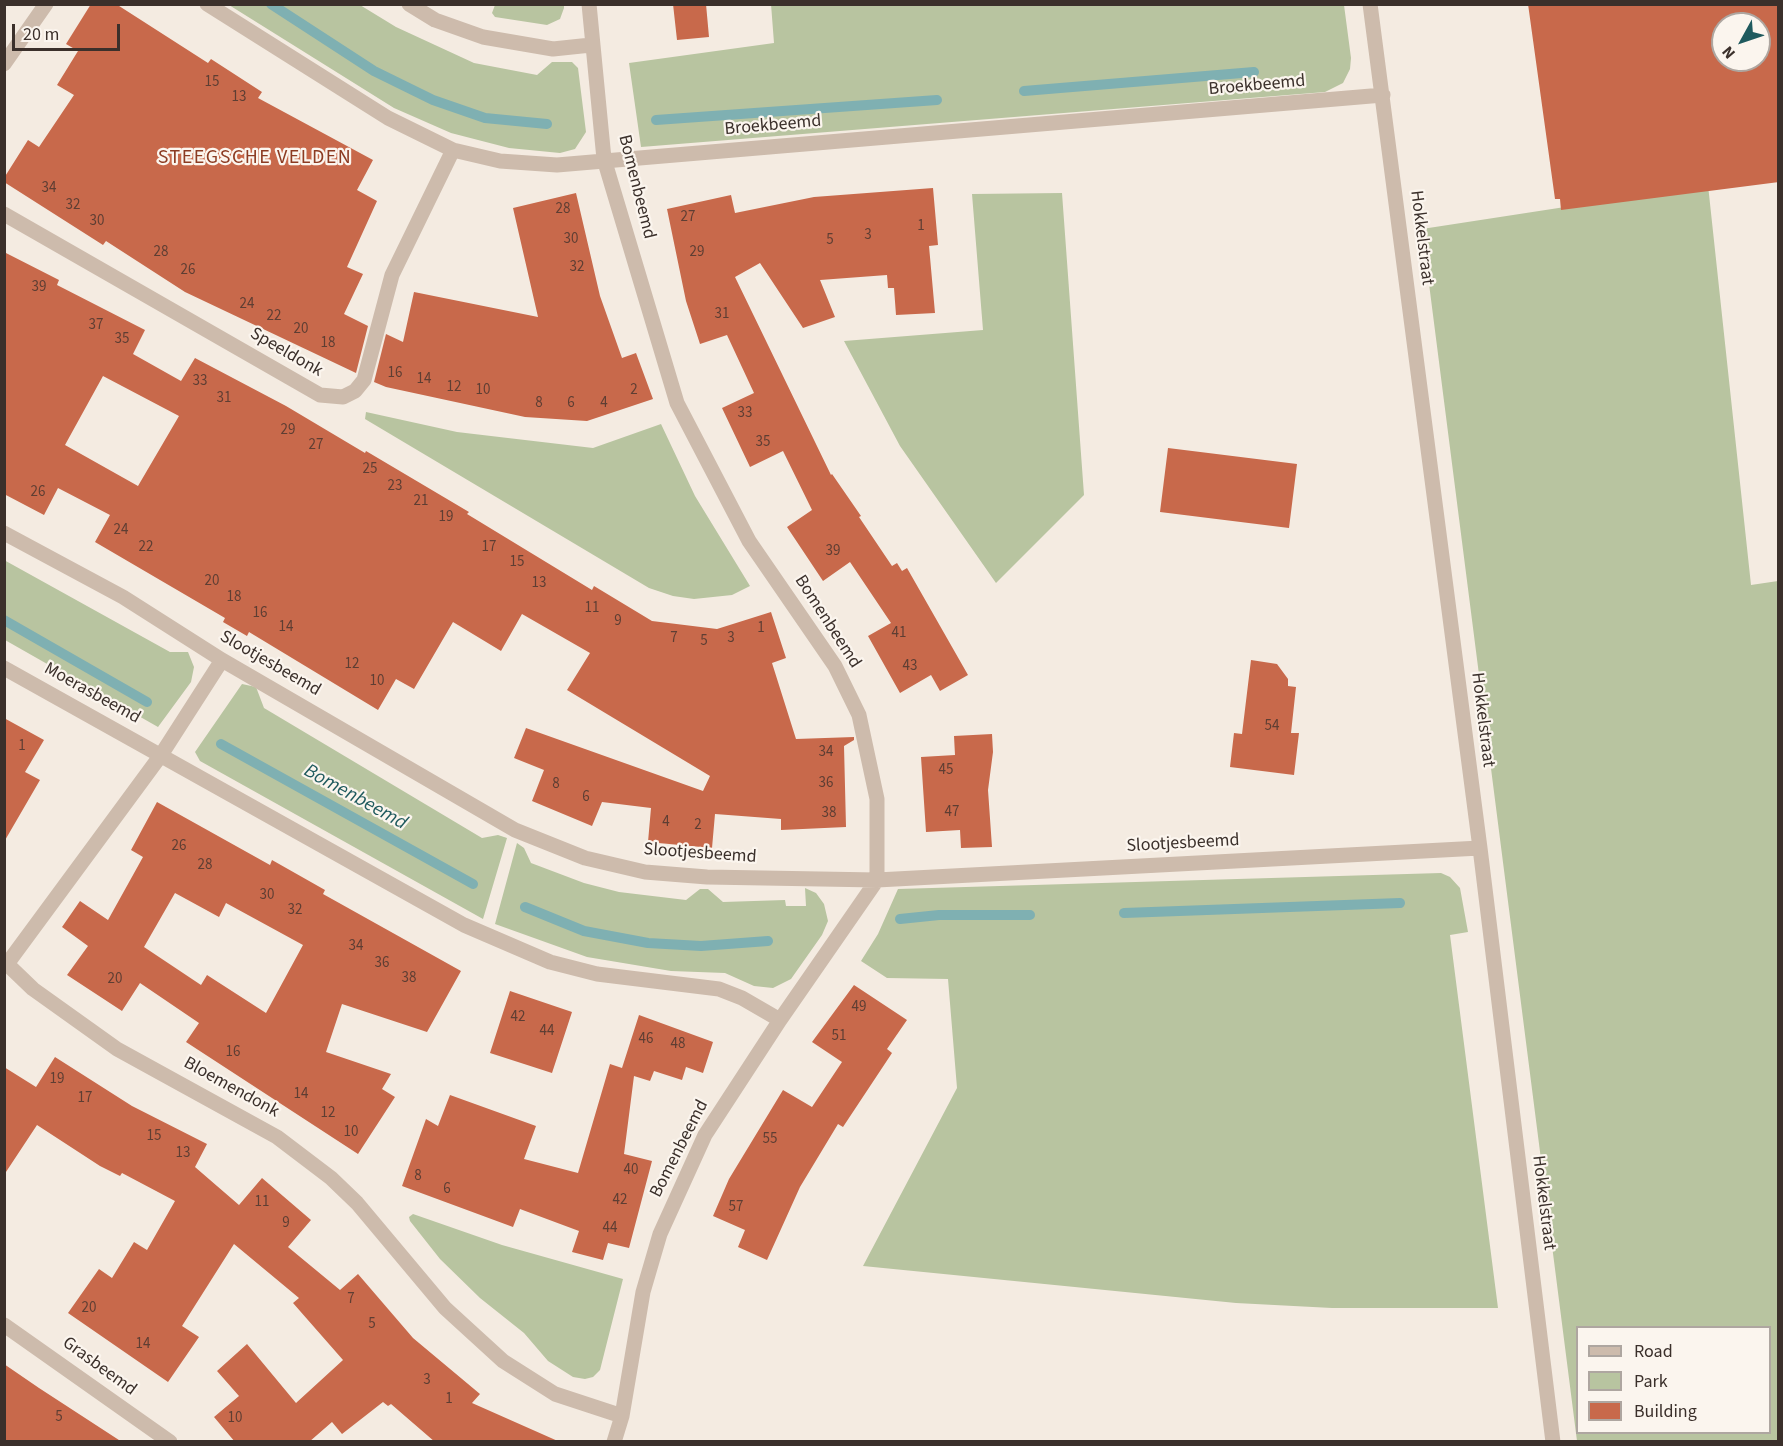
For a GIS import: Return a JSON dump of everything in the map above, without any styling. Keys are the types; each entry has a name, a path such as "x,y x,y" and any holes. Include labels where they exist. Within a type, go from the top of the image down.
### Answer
{"street":[{"path":"4,64 46,4"},
{"name":"Broekbeemd","path":"207,4 388,118 453,150 500,161 557,165 604,159 1383,95"},
{"path":"409,4 435,20 483,37 553,49 591,45"},
{"name":"Bomenbeemd","path":"589,4 591,45 604,159 677,403 749,541 835,666 859,715 877,799 877,880 780,1020 705,1135 660,1234 643,1292 622,1416 614,1442"},
{"name":"Hokkelstraat","path":"1370,4 1480,848 1553,1442"},
{"name":"Speeldonk","path":"4,214 320,394 343,397 355,391 363,380 392,275 453,150"},
{"name":"Slootjesbeemd","path":"4,533 123,597 222,660 515,830 585,858 645,872 707,877 877,880 1480,848"},
{"name":"Bloemendonk","path":"222,660 160,755 6,964 33,988 117,1048 277,1137 331,1178 357,1203 445,1308 502,1361 555,1394 622,1416"},
{"name":"Moerasbeemd","path":"4,668 160,755"},
{"path":"160,755 464,925 550,962 597,974 719,989 742,998 780,1020"},
{"name":"Grasbeemd","path":"4,1325 170,1442"}],"green space":[{"path":"564,4 564,8 560,19 547,25 495,17 492,13 495,5"},
{"path":"771,4 1344,5 1351,58 1350,69 1343,83 1325,92 641,147 629,63 774,43"},
{"path":"229,5 360,5 396,27 474,63 537,75 552,62 572,62 578,68 586,132 575,149 560,153 509,148 451,133 394,108"},
{"path":"1708,185 1751,585 1778,581 1778,1441 1577,1441 1576,1434 1771,1434 1771,1326 1576,1326 1576,1433 1422,229"},
{"path":"1062,193 1084,495 996,583 900,446 844,341 983,330 972,194"},
{"path":"366,412 457,432 593,448 661,424 695,496 750,586 732,595 694,599 673,596 649,588 365,419"},
{"path":"4,560 170,652 188,652 194,667 191,682 158,727 5,640"},
{"path":"242,684 256,687 264,708 482,838 498,835 507,838 483,919 200,761 195,752"},
{"path":"517,843 524,848 531,863 584,883 619,892 686,900 700,889 708,889 723,902 785,900 786,906 806,906 805,888 816,893 824,904 828,921 822,935 791,979 773,988 754,986 725,973 671,971 587,957 495,924"},
{"path":"1441,873 1450,877 1460,888 1468,932 1450,935 1498,1308 1332,1308 1236,1303 863,1266 957,1088 948,979 887,978 861,961 878,934 898,889"},
{"path":"413,1214 502,1245 623,1279 600,1370 593,1377 585,1379 573,1377 548,1361 524,1333 480,1298 440,1259 410,1221 409,1217"}],"building":[{"path":"91,4 116,4 208,63 211,59 262,92 258,98 373,160 357,190 377,201 347,267 363,274 344,314 368,326 356,373 185,292 106,241 103,245 4,182 4,178 28,140 39,147 74,95 57,85 78,51 66,44"},
{"path":"673,4 706,4 709,37 677,40"},
{"path":"1528,4 1779,4 1779,182 1561,210 1560,199 1555,199"},
{"path":"933,188 938,245 929,246 935,313 896,315 894,288 888,288 887,275 820,280 835,317 803,328 760,263 735,277 831,475 861,516 859,517 892,566 897,563 902,571 907,568 968,675 940,691 931,675 900,693 868,636 891,623 850,562 823,581 787,527 812,510 783,451 750,467 722,408 754,393 727,335 700,344 686,301 667,209 731,195 735,213 814,197"},
{"path":"576,193 600,296 622,358 636,353 653,399 587,421 525,417 386,387 374,382 386,334 403,342 414,292 538,317 513,208"},
{"path":"4,252 59,280 57,285 145,330 133,354 181,381 195,358 286,406 365,453 366,451 469,512 467,514 592,590 594,586 652,621 717,629 771,612 786,658 772,663 796,739 854,737 854,740 844,746 846,827 781,830 781,819 715,814 712,848 648,842 651,808 602,802 592,826 532,801 544,770 514,758 526,728 703,791 710,776 567,690 590,653 522,614 501,651 453,622 414,689 396,679 378,710 249,632 247,636 223,622 225,618 95,542 110,515 58,488 44,515 4,494","holes":["103,376 179,416 138,486 65,445"]},
{"path":"1168,448 1297,464 1289,528 1160,512"},
{"path":"1251,660 1277,664 1288,679 1288,686 1296,687 1291,733 1299,733 1294,775 1230,767 1234,733 1242,734"},
{"path":"4,718 44,740 25,772 40,780 4,842"},
{"path":"992,734 993,752 988,790 992,847 961,848 960,830 926,832 921,757 955,755 954,736"},
{"path":"157,802 270,865 272,860 325,890 323,894 461,971 427,1032 342,1004 326,1052 391,1074 382,1089 395,1097 358,1154 186,1042 199,1023 140,983 122,1011 67,975 88,946 62,927 80,901 108,920 143,857 131,850","holes":["175,893 219,917 226,903 303,945 266,1013 207,975 201,985 144,947"]},
{"path":"854,985 907,1020 887,1049 892,1053 843,1127 838,1124 800,1187 767,1260 738,1247 745,1230 713,1216 729,1179 783,1090 812,1107 842,1062 812,1042"},
{"path":"510,991 572,1012 552,1073 490,1053"},
{"path":"639,1015 713,1042 703,1073 686,1067 682,1080 654,1071 650,1081 634,1076 624,1154 652,1161 629,1248 608,1243 603,1260 572,1252 579,1231 520,1209 513,1227 402,1186 426,1119 438,1126 450,1095 536,1126 524,1159 578,1173 610,1064 622,1068"},
{"path":"55,1057 132,1106 207,1144 195,1167 239,1205 262,1178 311,1220 288,1247 340,1290 358,1274 413,1338 480,1394 472,1403 560,1442 435,1442 391,1404 388,1406 383,1402 342,1434 332,1422 309,1442 235,1442 214,1417 239,1396 217,1371 247,1344 296,1403 343,1360 293,1303 299,1298 234,1244 182,1326 199,1337 168,1382 68,1313 99,1269 112,1278 134,1242 147,1250 175,1201 122,1173 120,1176 100,1166 37,1125 4,1175 4,1067 36,1087"},
{"path":"4,1364 39,1388 122,1442 4,1442"}],"waterway":[{"path":"271,4 374,71 433,100 485,118 547,124"},
{"path":"1024,91 1254,72"},
{"path":"656,120 937,100"},
{"path":"4,620 147,702"},
{"name":"Bomenbeemd","path":"221,744 473,884"},
{"path":"1124,913 1400,903"},
{"path":"525,907 584,931 648,943 701,946 768,941"},
{"path":"900,919 939,915 1030,915"}],"district":[{"name":"STEEGSCHE VELDEN","path":"255,159"}]}
